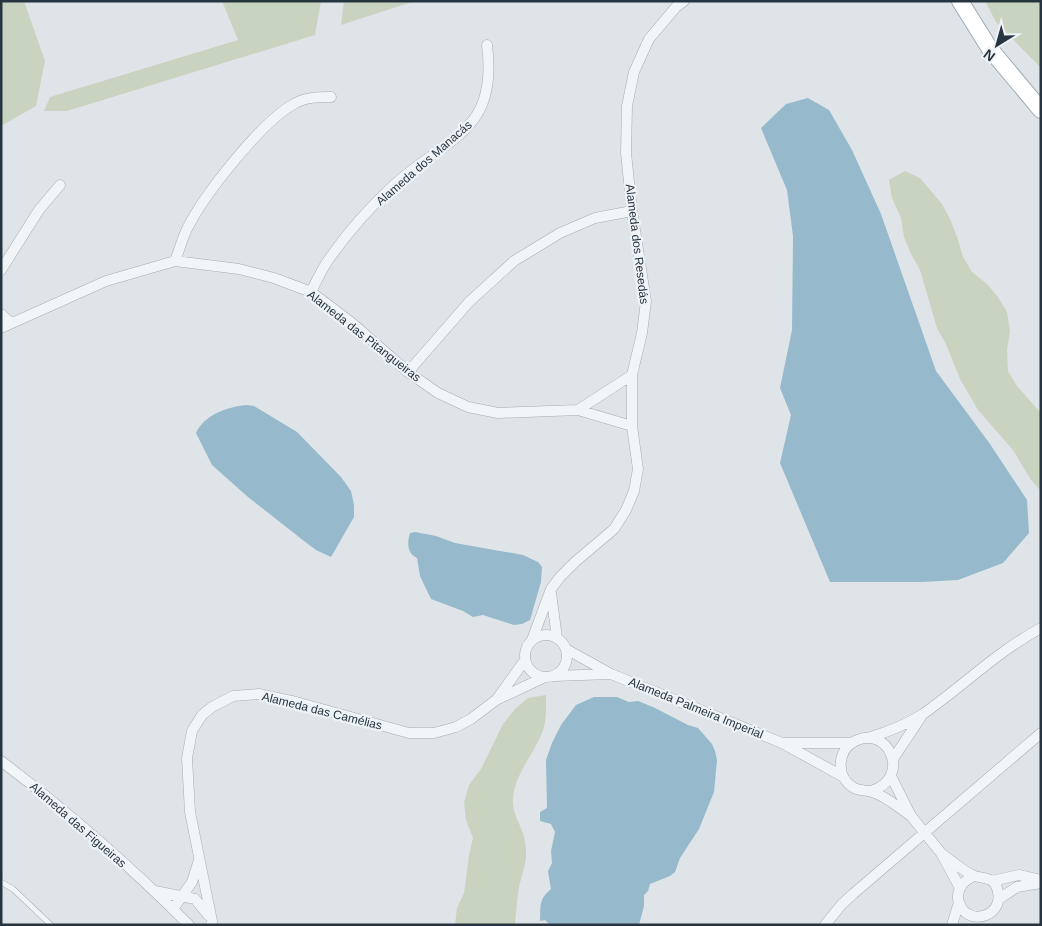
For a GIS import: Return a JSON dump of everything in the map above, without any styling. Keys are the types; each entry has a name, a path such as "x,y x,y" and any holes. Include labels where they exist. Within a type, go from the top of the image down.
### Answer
{"main road":[{"path":"960,1 990,49 1041,110"}],"street":[{"name":"Alameda dos Resedás","path":"532,640 551,590 560,577 575,562 614,529 626,510 634,491 638,469 632,426 632,374 642,333 646,301 632,211 626,152 626,106 634,72 649,39 676,7 684,1"},
{"name":"Alameda dos Manacás","path":"311,292 326,262 356,224 396,184 470,126 482,108 488,88 490,65 487,45"},
{"path":"175,261 187,229 205,198 246,148 271,122 294,104 310,98 332,97"},
{"path":"1,270 39,210 60,185"},
{"path":"408,372 469,302 514,261 560,233 595,218 632,211"},
{"name":"Alameda das Pitangueiras","path":"1,328 106,281 175,261 239,269 274,278 311,292 408,372 438,393 468,407 498,413 578,410 632,426"},
{"path":"1,314 11,323"},
{"path":"578,410 632,374"},
{"path":"496,700 549,677 564,668 567,662 566,649 557,638 551,590"},
{"path":"867,738 884,744 890,751 894,768 886,784 879,789 862,791 847,783 842,776 841,758 844,750 851,743 859,739 893,730 923,714 1007,649 1041,628"},
{"path":"496,700 525,660 528,646 532,640 544,635 557,638"},
{"name":"Alameda Palmeira Imperial","path":"566,649 611,674 782,742"},
{"path":"525,660 532,672 549,677 611,674"},
{"name":"Alameda das Camélias","path":"212,923 190,812 187,758 192,731 202,715 233,696 259,694 296,702 409,733 434,733 456,727 471,719 496,700"},
{"path":"893,759 923,714"},
{"path":"825,925 842,904 1041,733"},
{"path":"782,742 851,743"},
{"path":"782,742 842,776"},
{"name":"Alameda das Figueiras","path":"1,761 43,792 154,891 189,925"},
{"path":"891,776 912,816 941,853 960,888"},
{"path":"871,791 912,816"},
{"path":"941,853 974,876"},
{"path":"173,910 192,882 199,859"},
{"path":"992,882 1019,875 1041,881"},
{"path":"980,917 966,913 961,908 958,895 963,883 974,876 981,876 992,882 996,887 999,899"},
{"path":"968,925 992,911 999,899 1017,887 1041,881"},
{"path":"154,891 192,898 197,901 212,923"},
{"path":"952,925 959,902"}],"lane":[{"path":"1,882 12,889 51,925"}],"green space":[{"path":"1,1 24,1 45,61 36,106 1,126"},
{"path":"222,1 321,1 315,35 67,111 44,111 50,97 238,40"},
{"path":"344,1 415,1 341,25"},
{"path":"985,1 1041,1 1041,68 996,22"},
{"path":"905,171 920,178 942,204 950,219 963,257 972,272 987,284 1007,312 1010,331 1007,350 1008,371 1017,386 1041,413 1041,491 1031,480 1013,450 978,410 960,379 946,344 937,328 920,270 904,237 901,218 892,198 889,180"},
{"path":"546,695 544,728 514,790 513,806 524,836 526,855 519,887 515,925 455,925 457,908 464,893 473,838 466,820 464,802 469,785 481,769 503,724 515,709 528,698"}],"water":[{"path":"808,98 829,110 852,150 881,214 936,371 990,444 1027,500 1029,533 1003,563 958,580 830,582 780,463 791,415 780,388 792,330 793,236 787,190 761,128 786,104"},
{"path":"246,405 254,406 297,432 341,477 351,491 354,517 331,557 316,550 304,541 248,497 212,465 196,433 205,421 217,413"},
{"path":"415,532 436,536 455,543 523,555 538,562 542,567 541,582 530,620 514,625 483,615 473,617 463,611 431,599 420,576 417,558 411,553 409,547 410,533"},
{"path":"594,697 617,697 629,702 638,701 698,728 712,744 717,760 714,792 699,829 680,858 675,872 650,884 648,891 644,895 644,906 639,925 550,925 545,920 540,921 542,900 551,889 548,871 552,863 551,851 555,832 551,824 540,821 540,812 547,808 546,760 561,725 576,705"}]}
